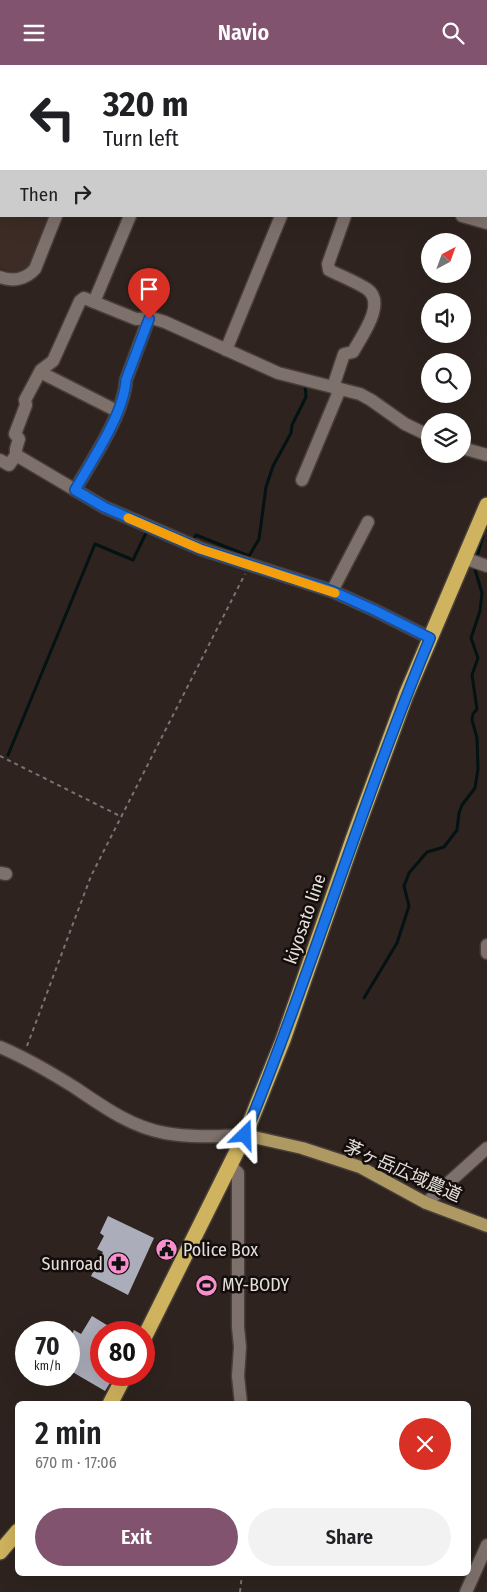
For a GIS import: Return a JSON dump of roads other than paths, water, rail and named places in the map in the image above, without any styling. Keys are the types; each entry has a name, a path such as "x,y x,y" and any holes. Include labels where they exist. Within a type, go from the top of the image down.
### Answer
{"highway":[{"name":"kiyosato line","path":"152,1321 245,1135 283,1040 385,751 430,638 487,505"},
{"path":"112,1401 119,1386"},
{"path":"0,1552 15,1534"}],"main road":[{"name":"茅ヶ岳広域農道","path":"245,1135 302,1148 360,1167 426,1203 487,1226"}],"street":[{"path":"0,277 13,280 29,276 35,269 56,217"},
{"path":"94,302 130,217"},
{"path":"226,350 281,217"},
{"path":"302,480 336,388 344,354 353,352 374,311 375,299 369,290 328,270 328,264 345,217"},
{"path":"466,217 487,223"},
{"path":"0,460 9,465 16,455 19,439 15,434 26,405 25,400 40,372 53,361 80,301 84,298 136,319 165,322 278,373 360,394 372,400 405,424 421,432"},
{"path":"75,490 111,426 126,391 126,380 149,319"},
{"path":"40,372 117,411"},
{"path":"471,451 487,455"},
{"path":"16,455 104,507 156,530 200,549 332,591 430,638"},
{"path":"332,591 368,522"},
{"path":"464,558 487,566"},
{"path":"487,945 487,953"},
{"path":"0,1047 43,1068 112,1112 141,1127 164,1133 193,1136 245,1135"},
{"path":"426,1203 487,1148"},
{"path":"230,1165 238,1173 238,1327 240,1347 238,1376 241,1401"},
{"path":"466,1592 487,1545"}],"waterway":[{"path":"192,542 196,535 249,556 259,539 266,487 273,466 291,433 292,425 306,397 305,384"},
{"path":"8,755 95,544 133,560 147,531 149,532"},
{"path":"476,560 483,536"},
{"path":"364,998 397,943 409,906 404,886 409,873 427,852 444,847 457,830 462,805 475,788 478,769 477,738 472,720 473,714 477,709 472,675 478,658 471,638 480,611 482,593 474,566"}],"place":[{"name":"Police Box","path":"167,1250"},
{"name":"Sunroad","path":"119,1264"},
{"name":"MY-BODY","path":"206,1285"}]}
